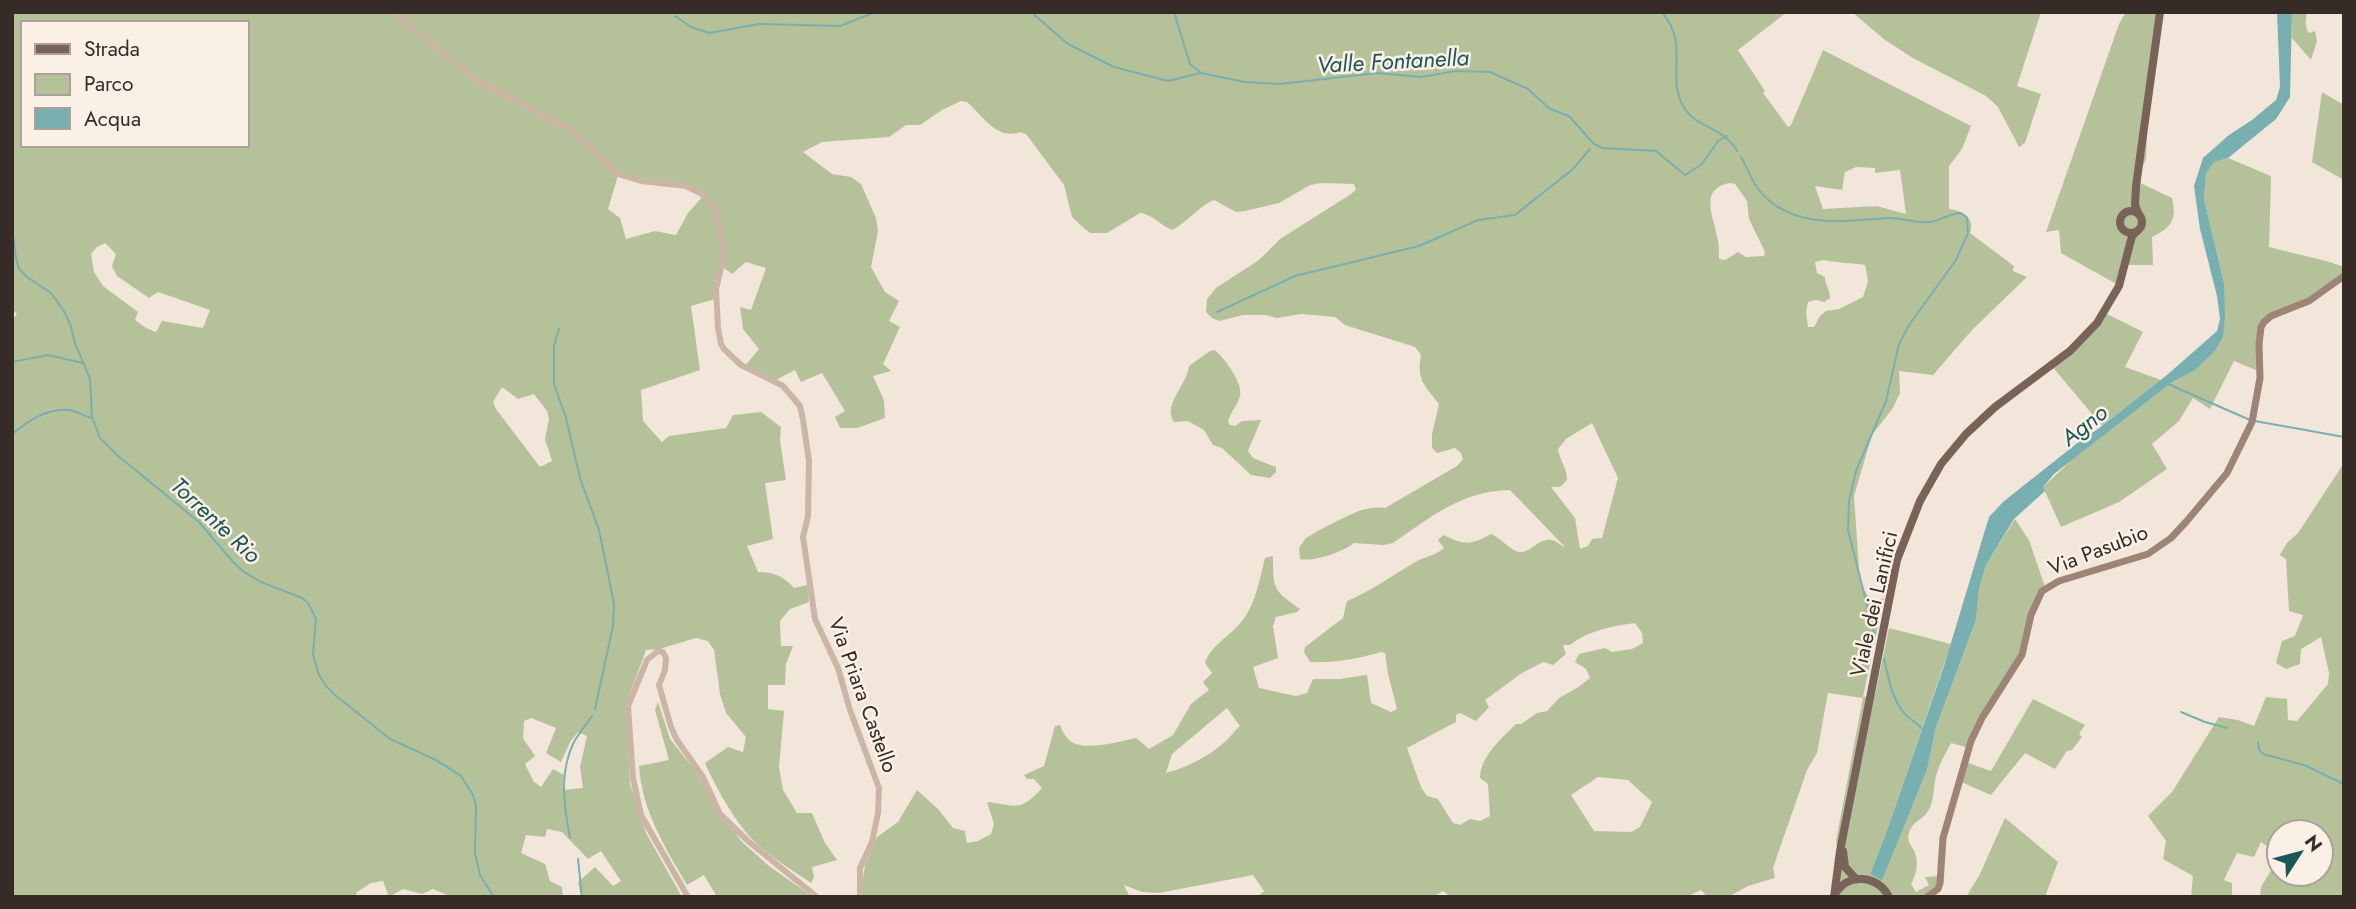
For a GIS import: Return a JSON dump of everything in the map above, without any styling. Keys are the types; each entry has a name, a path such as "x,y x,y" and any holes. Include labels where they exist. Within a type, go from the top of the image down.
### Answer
{"main road":[{"name":"Viale dei Lanifici","path":"1834,897 1840,851 1897,563 1908,529 1941,464 1966,434 1995,407 2084,338 2103,315 2116,293 2132,236 2142,224 2135,205 2136,186 2160,12"},
{"name":"Viale dei Lanifici","path":"2125,262 2126,238 2120,218 2127,211 2136,186"},
{"path":"2127,211 2138,213"},
{"path":"2123,229 2129,233 2136,232"},
{"name":"Via Pasubio","path":"1927,897 1938,889 1940,883 1943,838 1971,741 1982,718 2022,655 2031,615 2042,591 2060,580 2148,554 2171,538 2227,473 2253,419 2260,378 2260,332 2264,322 2271,316 2309,300 2344,276"},
{"name":"Viale dei Lanifici","path":"1846,826 1843,857 1845,867 1860,878"},
{"path":"1834,897 1846,882 1860,878 1881,885 1889,895"}],"street":[{"name":"Via Priara Castello","path":"394,12 478,81 570,129 618,174 641,181 686,186 702,194 715,209 725,251 716,289 721,344 741,365 783,386 794,396 803,419 809,461 808,516 803,537 815,619 838,668 879,788 878,813 872,842 860,868 860,897"},
{"path":"688,897 641,815 633,778 628,706 647,660 658,651 663,652 666,658 659,685 671,727 703,777 720,814 748,841 817,897"}],"green space":[{"path":"12,12 1787,12 1738,50 1765,91 1763,93 1788,127 1823,50 1971,126 1962,149 1949,166 1949,209 1967,216 1971,223 1970,233 2014,266 2013,271 2027,277 1972,330 1933,375 1899,371 1900,393 1893,408 1872,435 1854,496 1860,582 1871,602 1884,598 1863,697 1875,695 1889,628 1951,644 1870,874 1882,879 1927,770 1936,727 1976,620 1979,589 1986,565 2015,519 2029,540 2046,590 2036,602 2022,654 1982,717 1969,748 1951,743 1938,769 1929,809 1910,829 1908,839 1917,861 1911,884 1916,892 1929,885 1925,877 1941,876 1933,897 1834,897 1840,865 1836,841 1863,698 1828,693 1817,753 1807,770 1773,868 1775,878 1748,886 1728,897 1707,897 1701,890 1686,897 1451,897 1443,891 1433,897 1257,897 1264,891 1253,875 1159,893 1142,892 1124,885 1130,897 863,897 861,891 865,865 877,837 898,822 917,790 939,810 953,828 965,831 967,843 978,841 991,834 994,824 987,802 1017,806 1028,801 1042,788 1034,779 1027,779 1024,775 1044,766 1055,726 1060,725 1068,739 1075,744 1091,746 1136,738 1149,749 1173,735 1191,704 1209,690 1203,682 1212,673 1205,663 1212,650 1240,623 1249,610 1265,558 1273,556 1276,588 1300,609 1276,617 1273,626 1278,658 1253,667 1259,688 1296,696 1307,693 1313,679 1367,675 1371,703 1391,712 1397,709 1385,653 1346,660 1310,662 1304,652 1305,647 1343,618 1347,601 1444,548 1438,540 1443,535 1467,543 1491,534 1520,552 1546,540 1555,541 1565,547 1510,490 1492,491 1461,500 1393,543 1354,543 1328,556 1300,559 1299,548 1309,536 1357,512 1385,508 1457,466 1463,459 1455,448 1437,453 1432,448 1432,434 1439,404 1423,382 1420,371 1421,355 1415,347 1345,325 1335,317 1301,314 1277,318 1243,315 1219,321 1206,312 1207,299 1216,288 1259,260 1280,239 1356,190 1354,184 1310,185 1279,203 1245,211 1236,212 1214,200 1172,230 1140,213 1107,233 1091,233 1072,217 1064,185 1026,134 997,130 967,102 961,101 920,125 906,125 889,137 822,142 803,152 832,174 851,177 861,184 876,218 878,231 871,267 885,292 899,301 889,321 900,327 883,364 891,371 873,376 884,400 885,418 857,428 840,428 835,417 845,411 822,373 801,382 795,370 776,380 744,367 759,349 743,329 740,307 751,310 766,268 746,262 732,274 721,266 715,299 691,306 700,370 641,390 643,421 662,442 669,436 726,428 733,415 761,412 781,427 780,440 786,480 765,483 773,539 747,546 758,572 778,576 794,588 807,585 809,602 790,609 780,621 781,646 793,646 786,664 785,685 768,685 768,709 784,711 779,767 783,790 797,813 812,813 825,843 837,860 812,867 814,877 811,883 771,856 750,837 719,792 709,772 705,763 728,747 743,752 746,737 726,713 720,694 714,650 708,641 696,638 646,650 626,704 630,784 646,833 682,897 581,897 578,882 595,867 613,886 621,881 601,851 588,859 562,832 547,829 545,837 526,835 521,853 545,864 550,881 562,887 563,897 452,897 433,889 422,894 403,889 389,897 383,881 371,883 357,892 355,897 12,897 12,320 17,314 12,309","holes":["1856,167 1875,168 1875,173 1900,170 1906,214 1877,206 1823,209 1815,186 1842,190 1845,172","619,172 639,178 682,183 703,196 688,213 676,235 655,231 626,239 620,218 608,209","1735,184 1747,201 1749,219 1765,252 1764,256 1746,257 1738,252 1725,260 1719,259 1710,204 1714,191 1720,186","105,243 116,254 112,266 117,276 149,298 158,292 210,310 203,328 162,321 156,332 146,328 135,320 138,312 103,286 94,272 91,254","1824,260 1865,265 1868,281 1863,297 1839,309 1826,311 1814,327 1808,327 1808,302 1824,302 1830,298 1825,277 1817,273 1815,262","502,387 518,399 534,394 547,411 549,419 545,439 552,461 540,467 493,402","1592,423 1618,478 1602,538 1592,539 1588,546 1580,549 1575,518 1551,487 1560,487 1567,480 1558,449 1566,439","1635,623 1642,633 1643,643 1632,649 1612,652 1605,648 1579,654 1575,662 1586,669 1590,678 1559,698 1547,711 1516,724 1493,748 1484,762 1480,778 1488,784 1490,816 1480,821 1470,819 1460,825 1453,823 1438,799 1427,796 1407,748 1456,722 1456,715 1460,713 1476,721 1489,707 1485,700 1522,673 1543,662 1553,665 1566,654 1563,645 1570,645 1592,633","1227,708 1240,726 1228,739 1199,760 1166,773 1172,754","531,718 556,728 546,753 561,762 578,732 587,736 580,767 583,788 563,790 564,775 553,769 541,787 534,782 525,764 535,756 523,738 524,721","1598,777 1628,780 1652,802 1640,827 1631,832 1594,831 1571,795"]},
{"path":"1852,12 2041,12 2017,86 2041,94 2025,143 2019,147 1998,107 1986,96 1913,58 1885,40"},
{"path":"2126,12 2161,12 2148,109 2146,159 2136,181 2172,198 2174,212 2168,226 2152,237 2153,265 2128,265 2120,286 2061,253 2059,230 2046,232 2119,24"},
{"path":"2292,12 2307,12 2307,31 2315,31 2317,41 2311,60 2292,38"},
{"path":"2322,92 2344,105 2344,180 2312,162"},
{"path":"2228,158 2271,176 2269,247 2344,267 2344,275 2338,281 2264,322 2259,339 2261,372 2234,361 2210,409 2193,398 2179,421 2152,444 2167,469 2119,502 2061,527 2043,487 2075,457 2171,383 2195,370 2223,337 2224,283 2204,199 2206,174 2214,162"},
{"path":"2105,313 2143,332 2125,367 2161,380 2102,426 2051,365"},
{"path":"1215,350 1239,384 1240,396 1228,422 1235,426 1242,421 1261,420 1248,451 1253,458 1276,467 1276,472 1270,478 1251,475 1222,448 1213,445 1204,430 1188,421 1174,422 1171,409 1189,366"},
{"path":"2344,463 2344,897 2260,897 2265,880 2265,888 2335,888 2335,818 2265,818 2265,845 2261,842 2254,857 2237,853 2224,880 2232,883 2232,897 2191,897 2193,876 2163,859 2166,841 2148,816 2172,792 2219,717 2254,726 2266,697 2287,699 2288,720 2297,721 2328,684 2329,673 2321,637 2301,649 2300,664 2286,669 2276,663 2282,641 2295,636 2303,615 2289,611 2286,559 2280,555 2287,543 2298,533"},
{"path":"2033,699 2085,725 2079,734 2082,737 2072,750 2067,751 2055,769 2025,753 1991,795 1961,782 1965,762 1991,771"},
{"path":"658,702 670,739 694,769 741,841 769,866 813,897 717,897 704,875 687,885 656,828 641,782 639,766 669,760 655,710"},
{"path":"2005,818 2058,862 2045,897 1966,897 1979,876"}],"water":[{"path":"2277,12 2292,12 2290,97 2276,119 2228,158 2214,162 2206,174 2204,199 2224,283 2223,337 2214,352 2195,370 2171,383 2054,474 2043,487 2045,491 2014,519 1986,565 1979,589 1976,620 1936,727 1927,770 1882,880 1870,874 1944,666 1989,517 2003,502 2167,375 2217,331 2220,319 2217,296 2200,229 2194,186 2203,158 2276,100 2280,87"}],"waterway":[{"name":"Valle Fontanella","path":"675,16 691,27 709,33 759,24 840,26 875,12"},
{"name":"Valle Fontanella","path":"1031,12 1068,44 1114,67 1168,81 1201,73 1245,82 1280,84 1377,73 1421,77 1456,71 1490,72 1528,89 1550,109 1569,116 1594,144 1603,148 1656,151 1685,175 1702,164 1718,141 1727,136"},
{"path":"1174,12 1190,64 1201,73"},
{"path":"1662,12 1675,37 1676,83 1683,106 1695,119 1725,137 1737,151"},
{"path":"1217,312 1295,276 1419,246 1478,220 1515,215 1573,169 1590,149"},
{"path":"1741,157 1756,186 1772,203 1786,212 1802,217 1836,221 1892,218 1924,222 1961,213 1967,218 1968,233 1956,260 1909,325 1899,344 1886,401 1856,471 1849,501 1848,530 1874,633"},
{"name":"Torrente Rio","path":"12,226 19,269 51,293 70,324 90,379 92,417 100,438 199,522 244,572 308,603 316,619 313,654 318,673 335,695 390,739 436,760 461,776 473,795 476,806 475,853 480,875 494,897"},
{"path":"559,329 554,346 554,384 566,418 580,478 599,530 614,604 613,626 595,709"},
{"path":"12,362 48,355 83,363"},
{"path":"2168,384 2250,420"},
{"path":"12,434 31,420 53,411 69,410 91,418"},
{"path":"2255,421 2344,437"},
{"path":"1884,659 1890,685 1898,703 1906,715 1922,729"},
{"path":"2181,712 2227,728"},
{"path":"570,838 565,803 566,767 573,744 592,716"},
{"path":"2258,742 2263,754 2304,765 2344,784"},
{"path":"578,859 582,897"}],"water label":[{"name":"Agno","path":"2084,425"}]}
